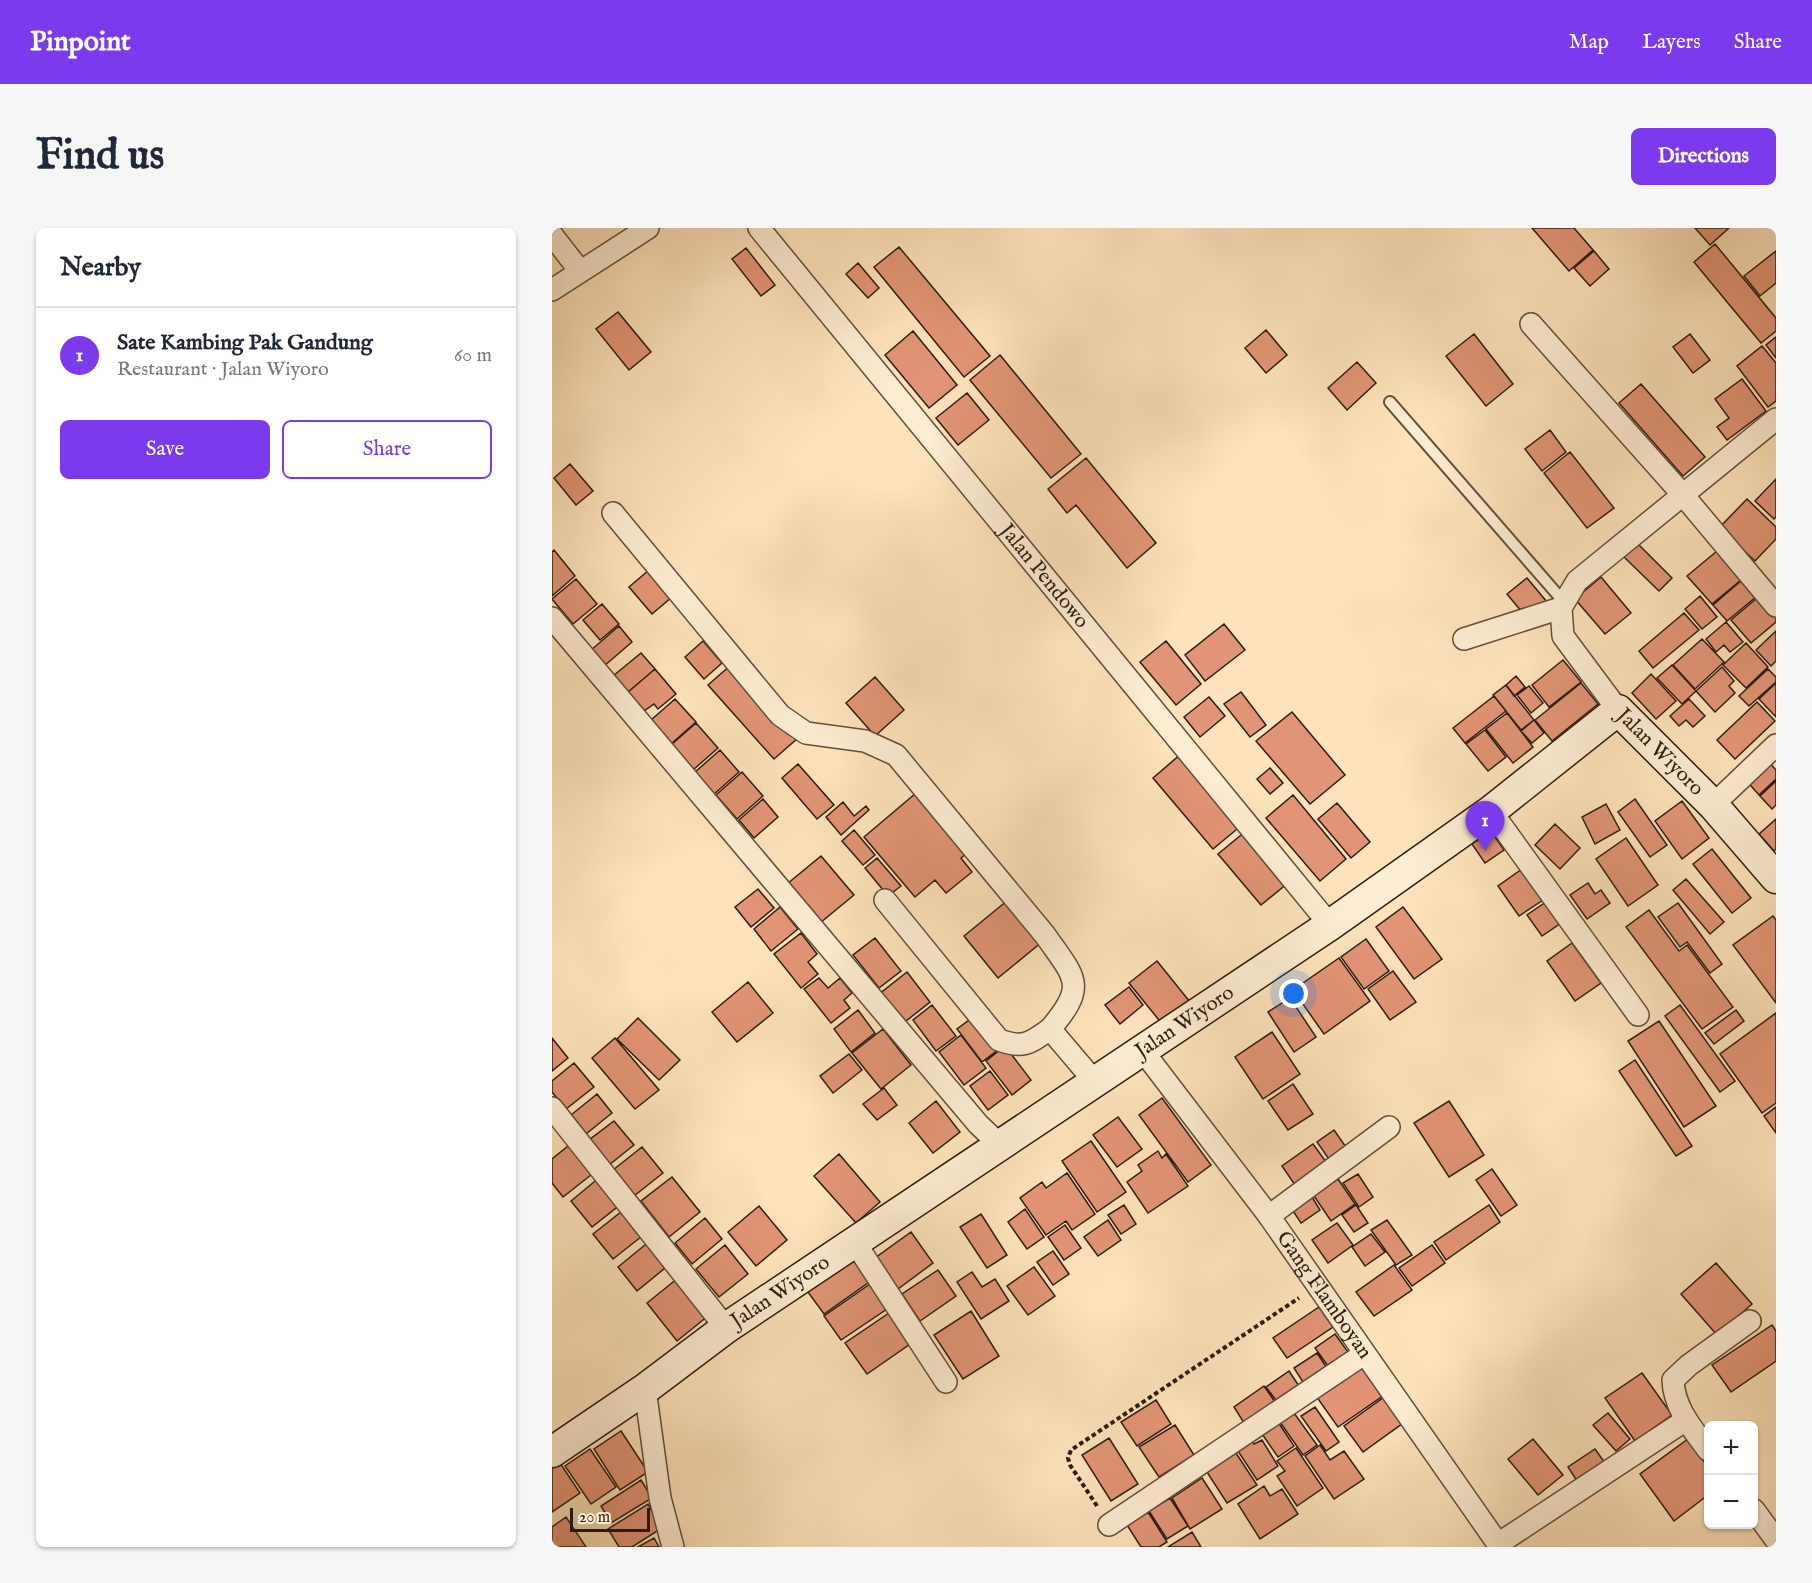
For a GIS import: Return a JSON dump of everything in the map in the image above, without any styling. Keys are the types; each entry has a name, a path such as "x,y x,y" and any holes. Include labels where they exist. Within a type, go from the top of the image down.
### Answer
{"street":[{"path":"552,290 648,228"},
{"name":"Jalan Pendowo","path":"759,228 1330,925"},
{"path":"552,235 580,271"},
{"path":"1531,324 1683,495 1776,606"},
{"path":"1618,710 1563,636 1562,605 1577,581 1776,419"},
{"path":"613,513 780,715 806,733 865,741 896,754 1045,935 1067,966 1074,980 1074,993 1068,1008 1050,1029 1030,1043 1016,1046 999,1040 885,900"},
{"path":"1464,639 1562,605"},
{"path":"552,618 978,1124 1000,1145"},
{"name":"Jalan Wiyoro","path":"552,1452 645,1389 726,1328 854,1241 1330,925 1491,811 1618,710 1713,805 1776,878"},
{"path":"1713,805 1776,745"},
{"path":"1491,811 1638,1015"},
{"path":"1050,1029 1095,1082"},
{"name":"Gang Flamboyan","path":"1143,1051 1269,1216 1498,1544 1686,1420"},
{"path":"552,1108 726,1328"},
{"path":"1269,1216 1389,1127"},
{"path":"854,1241 946,1382"},
{"path":"1704,1445 1686,1420 1674,1396 1673,1380 1689,1365 1750,1321"},
{"path":"1109,1525 1364,1354"},
{"path":"645,1389 660,1498 673,1547"},
{"path":"1758,1515 1776,1540"}],"lane":[{"path":"1390,402 1562,605"}],"path":[{"path":"1109,1525 1070,1465 1068,1458 1071,1450 1318,1286"}],"building":[{"path":"1532,228 1574,228 1593,250 1569,271"},
{"path":"1695,228 1729,228 1710,245"},
{"path":"1715,244 1776,318 1776,331 1761,343 1694,262"},
{"path":"899,247 990,356 964,377 874,267"},
{"path":"746,248 775,285 761,296 732,259"},
{"path":"1594,251 1609,269 1590,286 1574,268"},
{"path":"1776,251 1776,283 1760,296 1744,276"},
{"path":"858,263 879,288 868,298 846,274"},
{"path":"618,312 651,352 629,370 596,329"},
{"path":"1266,330 1287,355 1266,373 1245,348"},
{"path":"913,331 957,385 929,408 885,355"},
{"path":"1474,334 1513,384 1486,406 1446,356"},
{"path":"1690,334 1710,360 1693,373 1673,347"},
{"path":"1776,337 1776,358 1766,345"},
{"path":"1762,346 1776,363 1776,401 1768,407 1737,366"},
{"path":"1000,355 1081,454 1051,478 970,380"},
{"path":"1357,362 1376,383 1347,410 1328,388"},
{"path":"1742,379 1766,411 1727,440 1717,427 1729,418 1715,399"},
{"path":"1641,384 1705,457 1683,476 1619,403"},
{"path":"967,393 989,420 958,445 936,418"},
{"path":"1550,430 1566,452 1542,471 1525,449"},
{"path":"1570,452 1614,508 1587,528 1544,473"},
{"path":"1086,458 1156,543 1127,568 1076,505 1067,513 1048,489"},
{"path":"570,464 593,491 576,505 554,478"},
{"path":"1776,479 1776,517 1774,519 1755,501"},
{"path":"1747,499 1776,527 1776,539 1755,561 1719,528"},
{"path":"1637,543 1672,578 1659,591 1624,557"},
{"path":"1723,546 1747,575 1712,604 1687,576"},
{"path":"554,550 575,576 552,596 552,552"},
{"path":"649,570 672,597 652,614 629,587"},
{"path":"1749,574 1763,591 1727,621 1713,605"},
{"path":"1601,577 1631,613 1605,634 1575,599"},
{"path":"1527,578 1547,602 1527,618 1507,594"},
{"path":"576,579 597,604 573,624 552,599"},
{"path":"1763,593 1776,607 1776,622 1751,643 1731,620"},
{"path":"1700,596 1717,617 1702,629 1685,609"},
{"path":"602,604 619,624 600,640 583,620"},
{"path":"1684,613 1699,630 1653,668 1639,651"},
{"path":"1726,622 1743,642 1730,652 1724,645 1716,652 1706,639"},
{"path":"1224,624 1245,650 1205,681 1185,655"},
{"path":"619,626 632,642 603,667 590,651"},
{"path":"1776,631 1776,661 1771,666 1756,650"},
{"path":"1702,639 1724,662 1695,689 1673,665"},
{"path":"703,641 722,663 704,679 685,657"},
{"path":"1166,641 1201,684 1176,705 1140,662"},
{"path":"1746,643 1768,667 1746,688 1723,665"},
{"path":"641,653 655,669 627,693 613,676"},
{"path":"1563,660 1581,682 1549,707 1532,685"},
{"path":"732,664 798,738 774,759 708,685"},
{"path":"1672,665 1696,691 1682,704 1657,678"},
{"path":"1722,667 1734,681 1729,686 1735,693 1715,712 1696,691"},
{"path":"655,669 676,694 658,709 654,704 644,711 628,692"},
{"path":"1768,669 1776,677 1776,682 1749,706 1739,696"},
{"path":"1651,674 1676,701 1656,719 1632,693"},
{"path":"1516,676 1525,687 1514,696 1506,685"},
{"path":"875,677 904,710 875,736 846,703"},
{"path":"1581,683 1598,704 1552,741 1535,720"},
{"path":"1776,683 1776,717 1759,699"},
{"path":"1506,685 1534,720 1521,730 1493,695"},
{"path":"1529,686 1543,703 1531,713 1517,695"},
{"path":"1241,692 1266,725 1250,737 1224,704"},
{"path":"1494,696 1506,711 1465,743 1453,728"},
{"path":"1209,697 1225,716 1200,737 1184,717"},
{"path":"675,699 696,722 671,744 651,720"},
{"path":"1689,699 1705,716 1693,727 1686,720 1679,726 1670,716"},
{"path":"1757,702 1775,721 1735,759 1717,740"},
{"path":"1292,712 1345,775 1310,804 1256,741"},
{"path":"1507,713 1533,747 1513,763 1486,729"},
{"path":"1534,720 1544,733 1532,743 1521,731"},
{"path":"696,723 718,748 693,770 671,745"},
{"path":"1485,730 1506,757 1488,771 1466,744"},
{"path":"720,750 739,772 713,795 694,773"},
{"path":"1182,753 1242,825 1213,849 1153,778"},
{"path":"1767,760 1776,770 1776,779 1759,795 1745,779"},
{"path":"798,764 834,805 817,819 782,778"},
{"path":"1270,768 1283,783 1270,794 1257,779"},
{"path":"742,772 763,796 737,819 716,795"},
{"path":"1776,781 1776,805 1772,809 1760,796"},
{"path":"922,788 973,848 961,858 972,872 946,893 935,880 915,897 864,837"},
{"path":"1293,795 1346,859 1320,881 1266,818"},
{"path":"763,799 778,817 754,838 739,820"},
{"path":"1635,799 1667,845 1650,857 1618,812"},
{"path":"1682,801 1709,838 1682,859 1655,821"},
{"path":"843,802 854,816 866,806 869,810 841,835 826,817"},
{"path":"1337,803 1370,842 1351,858 1318,819"},
{"path":"1606,804 1620,830 1595,844 1582,817"},
{"path":"1776,819 1776,849 1774,851 1759,834"},
{"path":"1555,824 1580,848 1560,869 1535,845"},
{"path":"854,830 875,855 863,865 842,841"},
{"path":"1246,831 1288,883 1261,905 1218,854"},
{"path":"1491,831 1504,850 1485,863 1472,844"},
{"path":"1626,838 1658,885 1628,906 1596,859"},
{"path":"1712,849 1751,898 1732,913 1693,864"},
{"path":"821,856 854,895 820,923 787,884"},
{"path":"877,858 901,886 888,896 865,868"},
{"path":"1522,869 1543,900 1519,916 1498,886"},
{"path":"1686,879 1724,922 1710,934 1673,890"},
{"path":"1588,883 1595,894 1601,890 1610,903 1587,919 1570,895"},
{"path":"758,889 774,908 751,927 735,907"},
{"path":"1008,900 1042,942 998,978 964,936"},
{"path":"1546,902 1561,923 1542,936 1527,915"},
{"path":"1678,903 1722,964 1710,973 1687,942 1680,947 1658,917"},
{"path":"780,907 798,929 771,951 754,929"},
{"path":"1403,907 1442,959 1414,979 1376,927"},
{"path":"1649,910 1679,951 1687,945 1733,1007 1702,1029 1626,927"},
{"path":"1773,916 1776,920 1776,1003 1733,945"},
{"path":"801,933 817,954 808,962 818,974 801,988 774,954"},
{"path":"875,938 901,971 879,988 853,955"},
{"path":"1366,939 1389,971 1364,989 1341,957"},
{"path":"1572,943 1601,983 1575,1001 1547,961"},
{"path":"1339,958 1370,1001 1324,1034 1293,990"},
{"path":"1157,961 1190,1002 1163,1025 1129,983"},
{"path":"1393,971 1416,1002 1390,1020 1368,989"},
{"path":"907,972 930,1002 901,1025 878,995"},
{"path":"819,978 828,988 840,978 852,993 844,1000 850,1008 831,1023 804,989"},
{"path":"748,982 773,1013 737,1042 712,1012"},
{"path":"1129,987 1143,1005 1120,1024 1105,1005"},
{"path":"1290,998 1316,1037 1294,1052 1268,1012"},
{"path":"932,1005 956,1036 936,1051 913,1020"},
{"path":"1680,1005 1735,1081 1720,1092 1665,1016"},
{"path":"858,1010 875,1033 851,1052 834,1029"},
{"path":"1736,1010 1744,1021 1714,1044 1705,1033"},
{"path":"1776,1013 1776,1103 1762,1113 1720,1054"},
{"path":"638,1018 680,1060 659,1080 617,1039"},
{"path":"972,1018 1003,1046 982,1062 957,1029"},
{"path":"1659,1021 1716,1106 1684,1127 1628,1041"},
{"path":"883,1029 911,1065 881,1089 852,1053"},
{"path":"1272,1032 1300,1074 1263,1099 1235,1057"},
{"path":"961,1035 986,1068 964,1085 939,1052"},
{"path":"552,1038 568,1058 552,1071"},
{"path":"615,1038 659,1090 635,1109 592,1058"},
{"path":"1005,1046 1031,1080 1012,1095 986,1061"},
{"path":"849,1054 862,1070 833,1093 820,1076"},
{"path":"1635,1060 1692,1146 1676,1156 1619,1071"},
{"path":"574,1063 594,1087 566,1109 552,1092 552,1081"},
{"path":"990,1071 1008,1095 988,1110 970,1086"},
{"path":"1293,1084 1313,1114 1288,1130 1268,1101"},
{"path":"884,1088 897,1105 877,1120 863,1104"},
{"path":"597,1094 612,1113 586,1134 571,1115"},
{"path":"1162,1098 1211,1165 1188,1182 1139,1115"},
{"path":"936,1101 960,1132 933,1153 909,1123"},
{"path":"1449,1101 1484,1155 1449,1177 1414,1123"},
{"path":"1776,1107 1776,1133 1764,1116"},
{"path":"1118,1117 1142,1149 1117,1167 1093,1135"},
{"path":"614,1121 634,1145 609,1165 589,1140"},
{"path":"1334,1130 1348,1150 1331,1162 1317,1142"},
{"path":"1091,1141 1126,1192 1097,1212 1062,1161"},
{"path":"573,1142 596,1171 563,1197 552,1183 552,1159"},
{"path":"1313,1144 1329,1166 1297,1188 1282,1166"},
{"path":"642,1147 663,1173 634,1196 613,1170"},
{"path":"1158,1151 1162,1158 1166,1154 1188,1186 1148,1213 1127,1182 1142,1171 1138,1165"},
{"path":"839,1154 880,1202 856,1223 814,1176"},
{"path":"1492,1169 1517,1205 1501,1216 1476,1180"},
{"path":"1067,1173 1095,1214 1072,1230 1066,1221 1046,1235 1020,1198 1042,1182 1046,1188"},
{"path":"1358,1174 1373,1197 1359,1207 1343,1183"},
{"path":"600,1177 621,1204 592,1227 571,1201"},
{"path":"672,1177 700,1212 669,1237 641,1201"},
{"path":"1338,1179 1355,1204 1331,1221 1314,1196"},
{"path":"1312,1197 1320,1210 1301,1223 1293,1211"},
{"path":"1124,1205 1136,1224 1121,1234 1108,1215"},
{"path":"1356,1205 1368,1223 1354,1232 1342,1215"},
{"path":"1489,1205 1500,1222 1446,1260 1434,1242"},
{"path":"759,1206 787,1240 756,1266 728,1232"},
{"path":"626,1208 646,1233 613,1259 593,1234"},
{"path":"1025,1209 1044,1237 1027,1249 1008,1222"},
{"path":"981,1214 1007,1255 987,1268 960,1227"},
{"path":"705,1218 722,1239 692,1264 675,1243"},
{"path":"1108,1220 1121,1240 1098,1256 1084,1237"},
{"path":"1387,1220 1412,1255 1396,1265 1371,1230"},
{"path":"1337,1223 1353,1245 1328,1263 1312,1240"},
{"path":"1065,1225 1081,1248 1064,1260 1048,1237"},
{"path":"911,1232 933,1263 898,1289 875,1258"},
{"path":"1371,1234 1385,1252 1365,1266 1352,1247"},
{"path":"651,1240 670,1264 637,1291 618,1267"},
{"path":"725,1245 748,1274 719,1297 696,1269"},
{"path":"1432,1245 1445,1263 1412,1286 1399,1268"},
{"path":"1053,1251 1069,1274 1053,1285 1037,1262"},
{"path":"854,1254 872,1280 824,1314 805,1288"},
{"path":"1716,1263 1752,1304 1717,1335 1681,1294"},
{"path":"1394,1265 1412,1290 1374,1316 1356,1292"},
{"path":"1034,1267 1055,1296 1028,1315 1007,1286"},
{"path":"938,1270 956,1296 920,1321 902,1294"},
{"path":"972,1272 982,1287 995,1279 1009,1301 981,1319 957,1282"},
{"path":"678,1278 708,1316 677,1341 647,1303"},
{"path":"873,1282 890,1307 841,1340 824,1316"},
{"path":"1319,1307 1333,1327 1287,1358 1273,1338"},
{"path":"892,1311 913,1342 867,1374 845,1343"},
{"path":"971,1311 999,1356 963,1379 934,1335"},
{"path":"1772,1325 1776,1331 1776,1361 1731,1392 1712,1365"},
{"path":"1335,1334 1353,1359 1333,1373 1315,1348"},
{"path":"1317,1353 1331,1374 1308,1390 1294,1368"},
{"path":"1365,1361 1387,1393 1338,1427 1316,1396"},
{"path":"1289,1371 1303,1392 1281,1407 1266,1387"},
{"path":"1642,1373 1672,1415 1635,1441 1605,1398"},
{"path":"1264,1386 1275,1402 1244,1423 1234,1407"},
{"path":"1387,1395 1406,1421 1363,1452 1344,1426"},
{"path":"1156,1400 1171,1424 1137,1446 1121,1422"},
{"path":"1315,1407 1339,1442 1326,1451 1301,1416"},
{"path":"1294,1413 1317,1445 1303,1455 1280,1422"},
{"path":"1608,1413 1630,1439 1616,1451 1593,1425"},
{"path":"1278,1422 1294,1446 1278,1457 1262,1434"},
{"path":"1175,1425 1194,1455 1159,1477 1139,1447"},
{"path":"621,1431 648,1472 620,1490 594,1449"},
{"path":"1249,1435 1254,1444 1262,1440 1278,1466 1257,1480 1234,1445"},
{"path":"1109,1438 1138,1484 1111,1501 1082,1455"},
{"path":"1533,1439 1563,1475 1538,1495 1508,1459"},
{"path":"1688,1439 1704,1461 1704,1498 1674,1521 1640,1474"},
{"path":"1320,1445 1330,1460 1344,1451 1364,1479 1334,1499 1305,1456"},
{"path":"1232,1447 1257,1485 1227,1503 1203,1466"},
{"path":"1296,1448 1323,1488 1297,1506 1277,1476 1285,1471 1277,1461"},
{"path":"590,1449 616,1487 591,1504 565,1466"},
{"path":"1595,1449 1605,1463 1577,1481 1568,1467"},
{"path":"558,1460 580,1493 552,1512 552,1464"},
{"path":"1202,1478 1222,1509 1190,1529 1172,1498"},
{"path":"641,1480 652,1498 611,1523 601,1506"},
{"path":"1264,1486 1270,1496 1282,1489 1298,1514 1260,1539 1238,1504"},
{"path":"1170,1498 1188,1526 1167,1539 1149,1511"},
{"path":"648,1504 662,1528 632,1547 619,1547 608,1529"},
{"path":"1148,1512 1167,1542 1159,1547 1141,1547 1127,1525"},
{"path":"566,1517 586,1547 556,1547 552,1542 552,1527"},
{"path":"1192,1532 1201,1547 1168,1547"},
{"path":"654,1538 659,1547 638,1547"}],"place":[{"name":"Sate Kambing Pak Gandung","path":"1485,851"}]}
